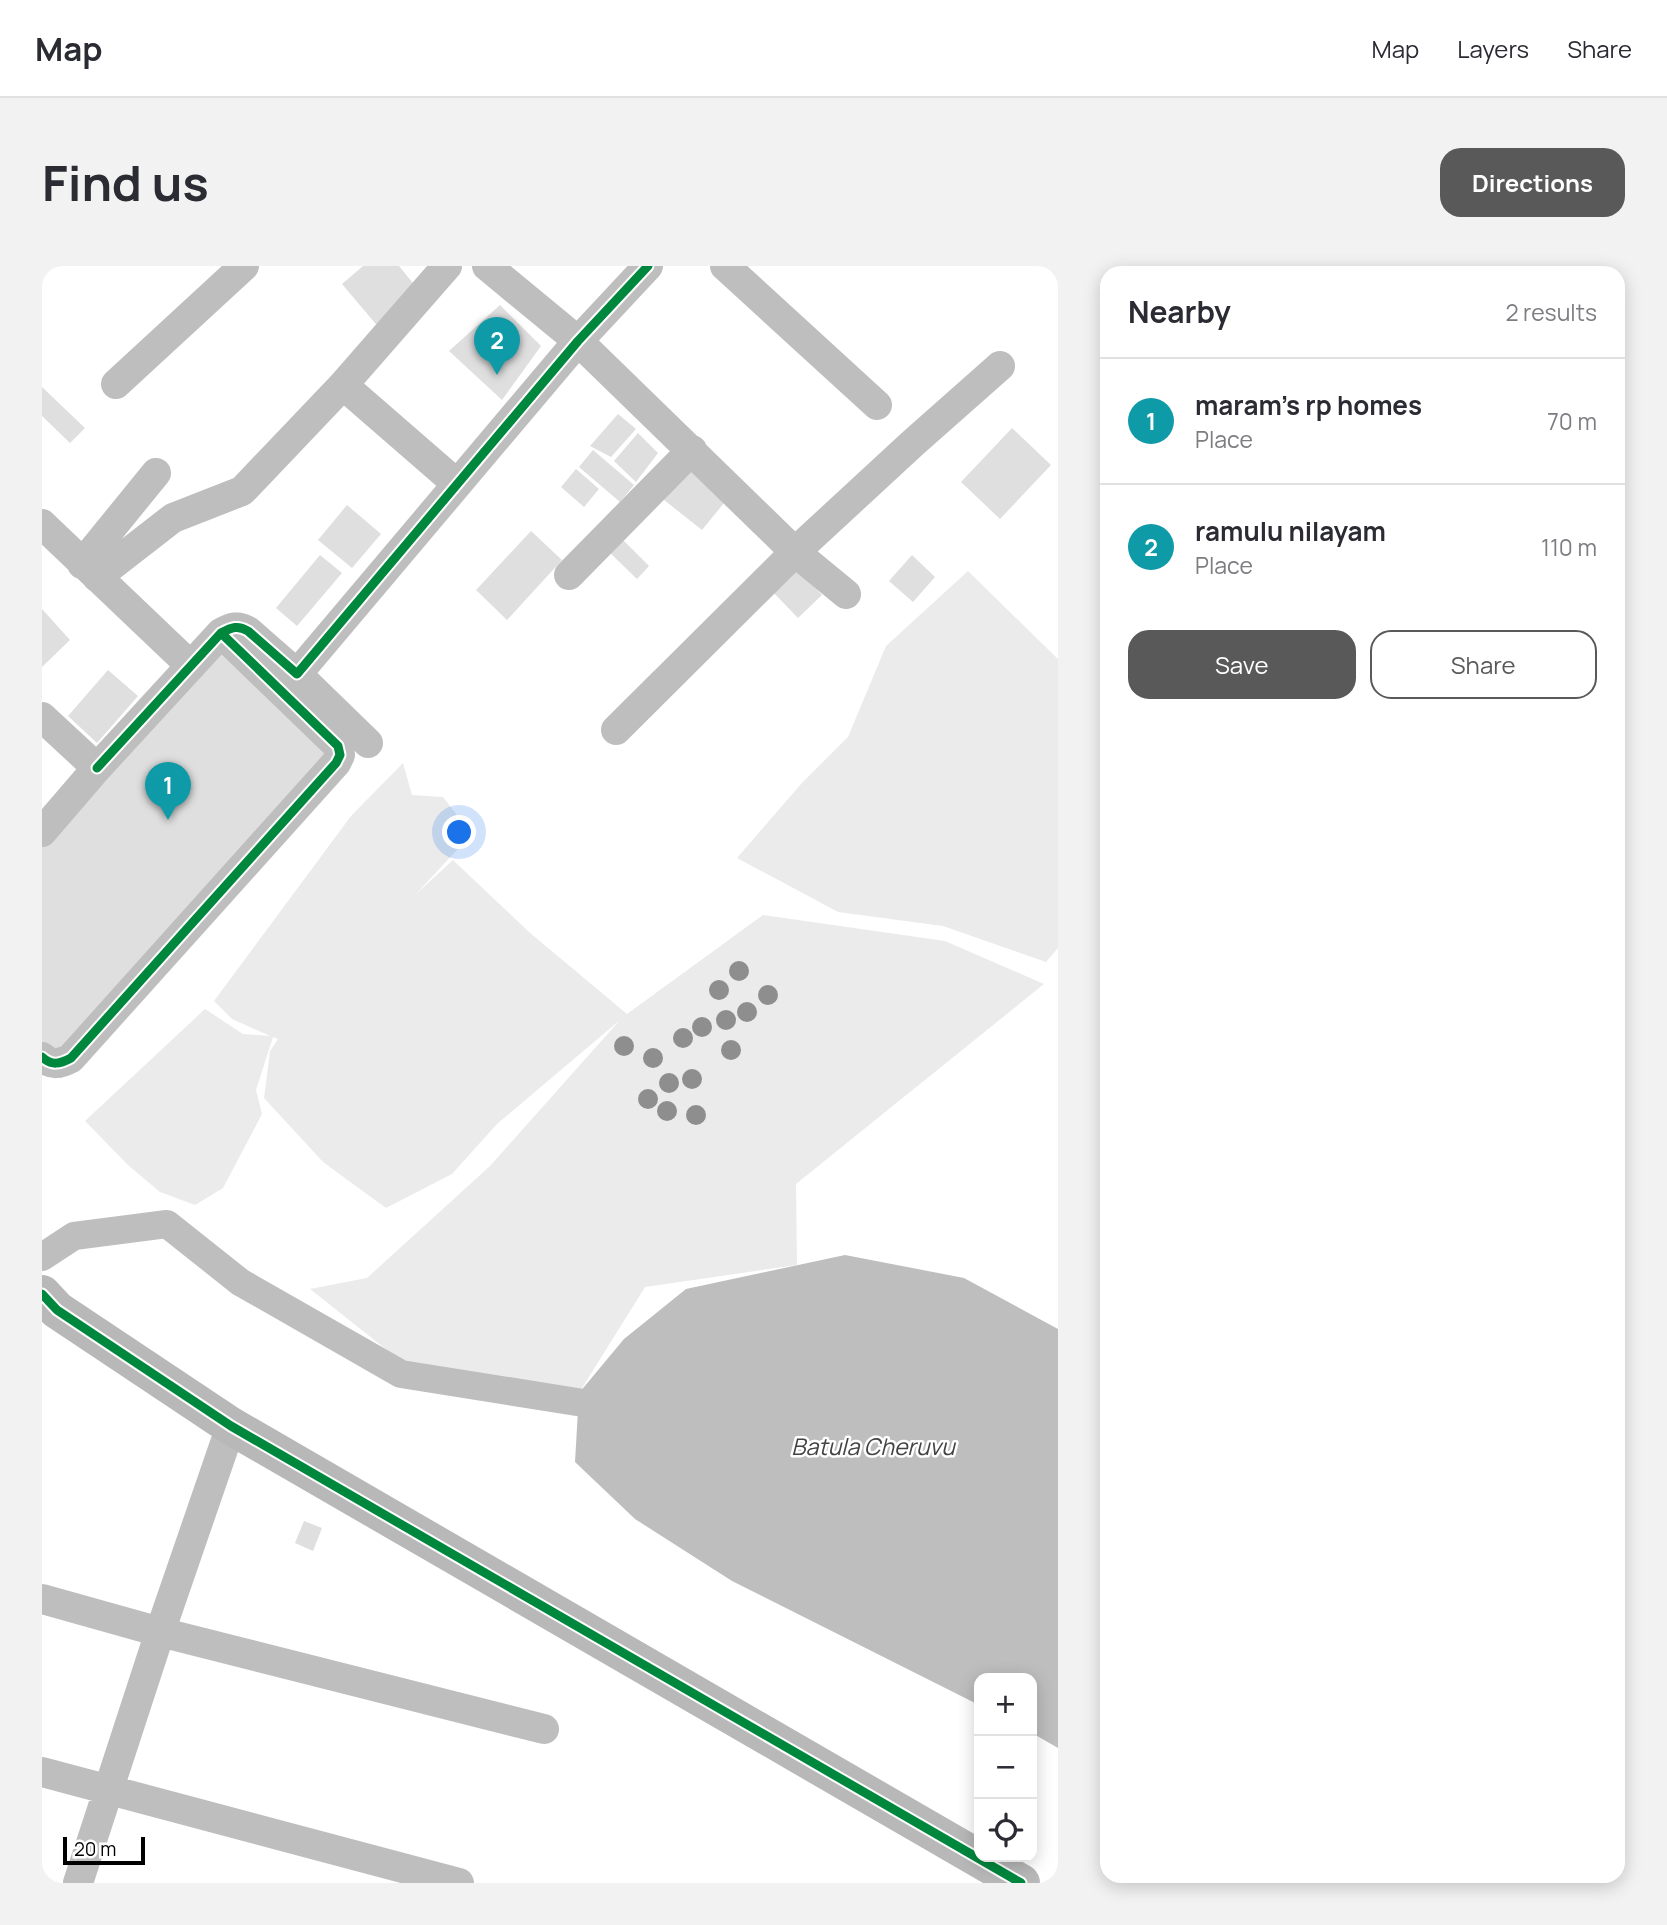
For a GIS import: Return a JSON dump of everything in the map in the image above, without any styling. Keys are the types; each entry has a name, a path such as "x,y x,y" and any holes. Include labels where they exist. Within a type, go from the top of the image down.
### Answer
{"street":[{"path":"116,384 244,266"},
{"path":"89,571 173,518 242,491 344,385 447,266"},
{"path":"487,266 578,341 795,552 846,594"},
{"path":"297,674 578,341 648,266"},
{"path":"725,266 877,405"},
{"path":"616,730 795,552 1000,366"},
{"path":"344,385 457,484"},
{"path":"569,575 692,450"},
{"path":"89,571 156,473"},
{"path":"42,524 191,666"},
{"path":"42,832 221,633 231,627 240,626 248,631 368,743"},
{"path":"42,1057 47,1062 59,1064 71,1058 337,763 340,755 338,746 221,633"},
{"path":"42,717 97,768"},
{"path":"47,1308 231,1426 1021,1883"},
{"path":"78,1883 231,1426"},
{"path":"42,1598 160,1632 544,1729"},
{"path":"42,1772 459,1883"}],"shaded area":[{"path":"968,571 1058,659 1058,948 1046,962 943,926 838,912 737,858 801,784 848,737 886,646"},
{"path":"403,763 412,795 443,797 466,827 457,850 415,895 453,860 529,932 627,1014 763,915 945,941 1044,984 796,1184 797,1265 645,1287 579,1393 421,1377 310,1289 367,1278 490,1166 620,1020 497,1124 452,1174 386,1208 323,1162 264,1098 270,1051 278,1039 273,1037 256,1090 262,1114 223,1188 195,1205 160,1192 129,1166 85,1121 205,1009 243,1034 270,1036 232,1019 214,1001 351,816"}],"water":[{"name":"Batula Cheruvu","path":"845,1255 964,1278 1058,1329 1058,1748 1037,1736 1037,1673 974,1673 974,1702 732,1581 635,1519 575,1462 579,1393 624,1339 686,1289"}],"building":[{"path":"363,266 399,266 421,293 380,329 342,284"},
{"path":"500,305 541,346 502,400 449,351"},
{"path":"42,387 85,428 70,443 42,416"},
{"path":"618,414 636,429 611,457 590,446"},
{"path":"1012,428 1051,465 1000,519 961,482"},
{"path":"638,433 658,453 636,482 614,461"},
{"path":"593,450 634,485 620,502 579,467"},
{"path":"685,464 728,498 702,530 659,496"},
{"path":"576,469 599,489 584,507 561,487"},
{"path":"347,505 381,534 352,568 318,540"},
{"path":"531,531 562,560 507,620 476,590"},
{"path":"620,537 649,566 637,579 607,550"},
{"path":"320,555 342,573 297,626 276,608"},
{"path":"912,555 935,577 913,602 889,581"},
{"path":"792,563 822,595 798,618 768,587"},
{"path":"42,609 70,640 42,667"},
{"path":"221,633 333,752 95,1021 52,1053 42,1046 42,847"},
{"path":"108,670 138,696 97,743 68,716"},
{"path":"304,1521 322,1528 313,1551 295,1543"}],"waterway":[{"path":"42,1257 74,1236 167,1224 240,1282 401,1374 602,1406"}],"cycle path":[{"path":"97,768 225,631 238,627 248,631 297,674 578,341 648,266"},
{"path":"42,1057 56,1063 71,1058 336,763 340,755 338,746 221,633"},
{"path":"42,1294 57,1310 231,1426 1021,1883"}],"place":[{"name":"ramulu nilayam","path":"497,375"},
{"name":"maram's rp homes","path":"168,820"}]}
